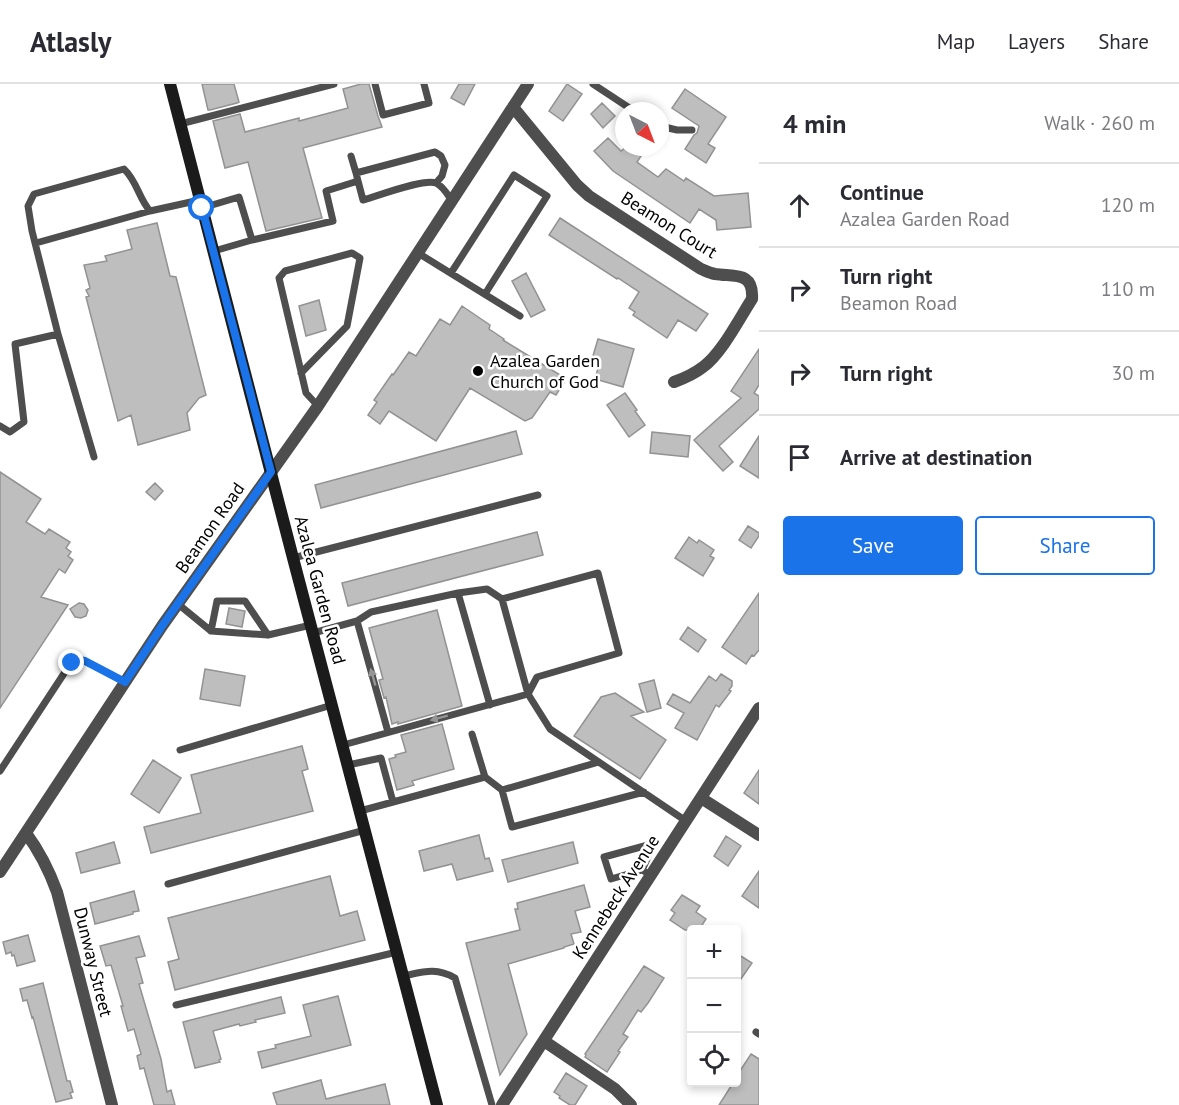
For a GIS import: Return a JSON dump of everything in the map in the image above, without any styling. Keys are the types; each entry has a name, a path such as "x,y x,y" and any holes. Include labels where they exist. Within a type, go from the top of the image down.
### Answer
{"main road":[{"name":"Azalea Garden Road","path":"170,84 437,1105"}],"street":[{"name":"Beamon Road","path":"0,872 5,855 26,833 178,604 318,406 528,84"},
{"name":"Beamon Court","path":"513,107 577,185 589,196 701,269 714,274 739,276 750,283 752,299 717,353 691,376 674,382"},
{"name":"Kennebeck Avenue","path":"502,1105 647,873 686,821 759,708"},
{"path":"701,798 759,835"},
{"name":"Dunway Street","path":"26,833 38,848 57,892 112,1105"},
{"path":"544,1041 615,1089 631,1105"}],"lane":[{"path":"180,124 334,84"},
{"path":"375,84 383,115 429,103 424,84"},
{"path":"593,84 620,102"},
{"path":"669,128 692,130"},
{"path":"356,173 435,152 441,156 445,165 442,176 436,183"},
{"path":"351,156 363,200 422,183 436,183 443,188 452,201"},
{"path":"94,457 58,334 28,206 34,194 124,170 130,175 144,204 150,211"},
{"path":"451,273 514,175 547,196 484,294"},
{"path":"214,251 333,221 326,191 358,181"},
{"path":"36,243 150,211 238,197 252,240"},
{"path":"301,373 347,326 360,258 352,253 285,271 279,278 301,373 306,393 318,406"},
{"path":"418,253 520,316"},
{"path":"0,426 10,432 24,422 15,344 58,334"},
{"path":"293,558 538,495"},
{"path":"343,745 528,694 537,677 619,653 598,573 502,599"},
{"path":"178,604 211,631 268,635 357,621 371,612 487,589 502,599 528,694 550,729 686,821"},
{"path":"458,593 490,705"},
{"path":"211,631 217,601 245,601 268,635"},
{"path":"357,621 388,732"},
{"path":"0,771 72,663 79,660 85,661 125,682"},
{"path":"180,750 332,705"},
{"path":"472,734 486,777 502,789 512,827 644,792"},
{"path":"348,765 381,758 393,802"},
{"path":"502,789 600,762"},
{"path":"360,811 486,777"},
{"path":"168,884 365,830"},
{"path":"648,845 647,873 610,879 604,857 648,845"},
{"path":"176,1005 397,952"},
{"path":"403,976 433,970 445,972 454,978 492,1105"}],"building":[{"path":"202,84 234,84 239,102 208,110"},
{"path":"369,84 382,127 303,148 322,218 266,231 248,162 225,168 213,121 240,114 245,132 299,118 299,121 348,108 343,89"},
{"path":"459,84 475,84 464,105 451,98"},
{"path":"567,84 582,94 563,121 549,111"},
{"path":"685,89 726,117 708,144 715,148 706,163 685,149 697,133 699,126 672,108"},
{"path":"602,103 615,116 603,128 591,114"},
{"path":"608,138 615,145 615,156 641,156 637,162 658,177 666,169 684,181 686,178 714,196 748,193 751,227 717,230 716,220 699,209 690,223 613,171 594,151"},
{"path":"560,218 708,314 696,331 678,320 667,338 633,315 635,312 629,308 639,292 549,235"},
{"path":"157,223 170,276 176,277 206,395 199,398 187,413 190,430 138,445 131,415 118,421 86,297 89,296 86,290 90,288 84,265 107,261 105,256 132,249 127,230"},
{"path":"526,273 545,310 531,317 512,281"},
{"path":"319,300 326,330 306,336 299,306"},
{"path":"462,306 490,325 489,329 503,340 560,375 565,381 556,395 550,392 532,418 525,421 470,388 436,441 389,411 380,424 368,415 377,402 374,400 409,352 416,356 440,319 450,325"},
{"path":"598,339 634,349 623,387 595,379 600,361 592,359"},
{"path":"759,349 759,385 754,393 759,396 759,409 719,446 733,462 723,471 694,440 741,398 731,391"},
{"path":"625,393 645,425 629,437 607,405"},
{"path":"516,431 522,454 321,508 315,485"},
{"path":"652,432 690,436 688,457 650,453"},
{"path":"759,436 759,478 740,466"},
{"path":"0,472 41,499 26,522 45,534 49,529 70,542 66,548 71,552 68,556 73,560 65,573 59,569 41,597 68,605 0,708"},
{"path":"155,483 163,491 155,500 146,492"},
{"path":"748,526 759,533 751,548 739,540"},
{"path":"537,532 543,555 348,606 342,583"},
{"path":"689,537 697,543 699,540 714,550 710,556 714,558 703,576 675,558"},
{"path":"759,593 759,650 746,664 722,647"},
{"path":"79,603 84,604 88,610 86,616 81,618 75,617 70,609"},
{"path":"229,608 245,611 242,627 226,624"},
{"path":"437,610 462,706 392,724 386,697 384,698 379,680 383,679 369,628"},
{"path":"688,627 706,640 698,652 680,639"},
{"path":"205,669 245,676 240,706 200,699"},
{"path":"721,674 732,681 729,690 731,691 719,707 716,705 697,740 675,728 684,713 667,704 673,694 690,703 709,676 716,681"},
{"path":"654,680 661,708 647,712 639,684"},
{"path":"615,693 644,712 631,716 666,740 640,779 574,736 601,697"},
{"path":"442,724 454,769 412,781 414,785 397,790 389,759 406,752 401,735"},
{"path":"302,746 308,769 302,771 313,811 151,853 144,827 201,813 191,775"},
{"path":"153,760 181,778 159,813 131,794"},
{"path":"759,770 759,804 744,793"},
{"path":"479,835 485,859 489,858 493,871 457,880 452,864 424,871 419,851"},
{"path":"726,836 741,846 728,866 714,856"},
{"path":"114,842 120,863 81,873 76,853"},
{"path":"573,842 578,863 508,882 502,860"},
{"path":"759,871 759,908 742,896"},
{"path":"330,876 340,916 357,911 365,940 175,990 168,962 179,959 168,918"},
{"path":"584,885 590,907 575,911 581,932 571,934 574,944 508,964 527,1034 500,1075 466,943 520,930 515,909 518,909 517,903"},
{"path":"134,891 139,911 95,924 90,903"},
{"path":"682,895 700,906 696,912 706,919 702,925 687,925 687,930 685,930 670,920 675,913 671,910"},
{"path":"28,935 35,961 17,966 14,955 12,956 11,952 6,954 3,942"},
{"path":"139,936 145,956 136,958 143,983 139,984 161,1059 167,1092 171,1090 175,1105 154,1105 144,1068 140,1069 137,1056 141,1054 134,1029 128,1031 111,965 106,966 100,946"},
{"path":"741,956 752,963 741,979"},
{"path":"644,966 664,978 641,1012 638,1010 623,1034 628,1037 607,1072 585,1057 585,1054"},
{"path":"43,983 67,1081 70,1081 73,1092 70,1093 72,1098 56,1102 33,1017 27,1000 23,1001 20,989"},
{"path":"338,996 351,1045 262,1068 258,1052 311,1036 303,1005"},
{"path":"281,997 285,1013 213,1031 220,1062 195,1068 183,1022"},
{"path":"751,1054 759,1059 759,1105 719,1105 730,1087 741,1087 741,1069"},
{"path":"566,1073 587,1086 575,1105 570,1105 554,1092"},
{"path":"321,1080 326,1099 385,1084 390,1105 277,1105 273,1093"}],"place":[{"name":"Azalea Garden Church of God","path":"478,371"}],"route":[{"path":"72,663 79,660 85,661 125,682 271,472 202,208"}]}
